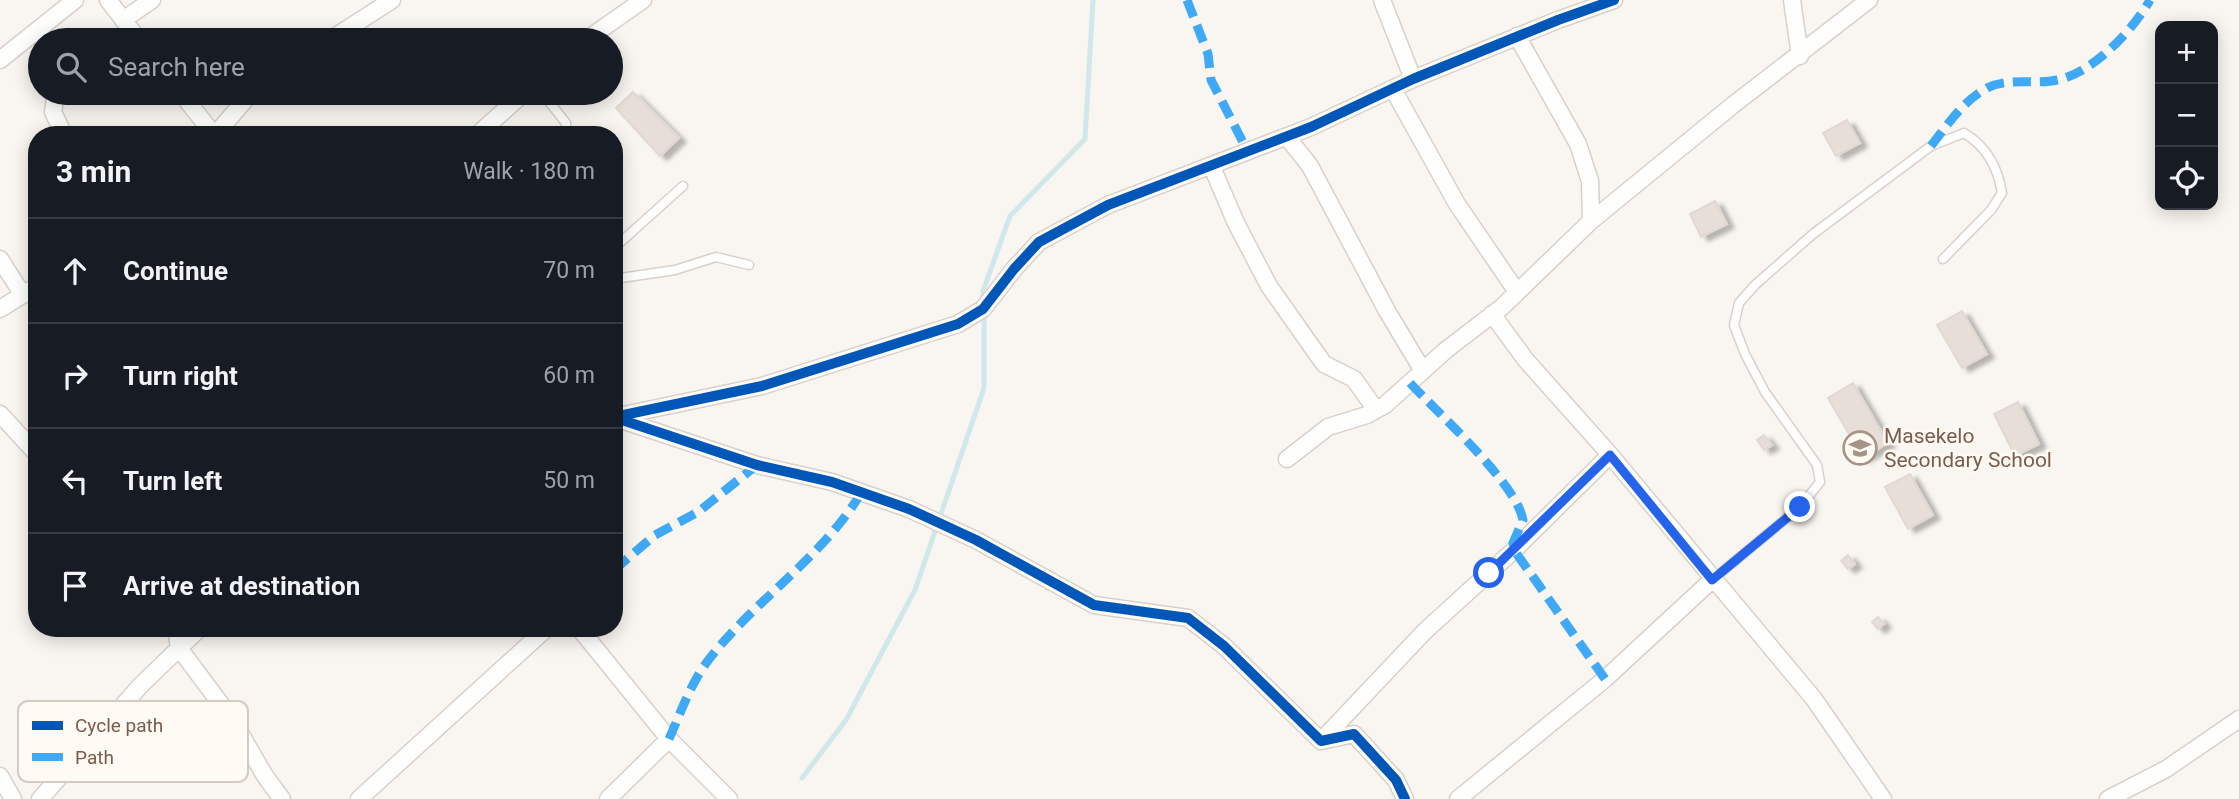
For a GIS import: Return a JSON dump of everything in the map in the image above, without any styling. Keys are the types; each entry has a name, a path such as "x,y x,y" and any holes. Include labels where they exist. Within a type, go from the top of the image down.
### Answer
{"street":[{"path":"34,28 58,5 75,0"},
{"path":"108,0 129,28"},
{"path":"123,20 152,0"},
{"path":"349,28 392,0"},
{"path":"603,28 643,0"},
{"path":"1382,0 1413,79"},
{"path":"623,415 762,386 958,324 984,309 1029,252 1050,235 1108,205 1212,167 1413,79 1614,0"},
{"path":"1792,0 1800,56"},
{"path":"1287,458 1328,427 1376,410 1492,314 1591,221 1733,105 1800,56 1869,0"},
{"path":"0,60 28,33"},
{"path":"1517,36 1578,144 1590,181 1591,221"},
{"path":"1393,89 1457,204 1517,292"},
{"path":"55,105 54,112 60,126"},
{"path":"190,105 207,126"},
{"path":"222,126 240,105"},
{"path":"488,126 511,105"},
{"path":"1287,136 1310,166 1387,311 1423,371"},
{"path":"1212,167 1236,223 1276,297 1324,364 1354,379 1376,410"},
{"path":"0,259 28,289"},
{"path":"0,309 28,292"},
{"path":"1492,314 1518,350 1610,455 1814,699 1883,799"},
{"path":"0,414 28,442"},
{"path":"623,420 757,464 832,482 909,509 976,540 1094,605 1188,618 1224,646 1321,741"},
{"path":"1321,741 1425,631 1514,550 1610,455"},
{"path":"1458,799 1605,679 1712,580"},
{"path":"178,637 180,648 219,701"},
{"path":"127,701 191,637"},
{"path":"359,799 537,637"},
{"path":"586,637 669,739 729,799"},
{"path":"2118,797 2207,743 2239,719"},
{"path":"1321,741 1354,734 1396,780 1405,799"},
{"path":"608,799 669,739"},
{"path":"248,747 282,799"},
{"path":"0,776 13,799"},
{"path":"40,799 55,782"}],"lane":[{"path":"552,105 566,126"},
{"path":"1712,580 1800,507 1820,482 1817,465 1766,393 1745,355 1734,325 1739,303 1813,234 1931,146 1964,133 1989,157 1999,176 2002,193 1991,210 1943,260"},
{"path":"623,240 683,186"},
{"path":"623,278 667,271 716,257 749,265"}],"building":[{"path":"633,92 679,138 660,156 616,108 623,105 623,101"},
{"path":"1847,120 1860,143 1836,156 1823,133"},
{"path":"1715,201 1727,224 1701,237 1690,214"},
{"path":"1962,311 1987,354 1962,368 1937,325"},
{"path":"1853,383 1888,443 1863,458 1828,398"},
{"path":"2018,402 2039,444 2015,456 1994,414"},
{"path":"1764,435 1772,445 1764,450 1757,440"},
{"path":"1910,474 1933,515 1908,529 1885,487"},
{"path":"1848,555 1855,564 1848,569 1841,561"},
{"path":"1878,617 1884,624 1878,629 1872,622"}],"waterway":[{"path":"983,300 983,291 1010,216 1085,139 1093,0"},
{"path":"802,778 846,720 915,590 984,388 984,313"}],"marked path":[{"path":"1187,0 1208,54 1211,80 1248,152"},
{"path":"1931,146 1963,106 1987,88 2004,83 2057,80 2071,76 2098,60 2123,37 2150,0"},
{"path":"1410,383 1507,487 1523,520 1513,543 1514,550 1605,679"},
{"path":"623,562 655,535 698,512 757,465"},
{"path":"669,739 692,687 710,658 747,617 828,538 861,493"}],"cycle path":[{"path":"623,415 762,386 958,324 983,309 1039,242 1108,205 1311,127 1413,79 1614,0"},
{"path":"623,420 757,465 832,482 909,509 976,540 1094,605 1188,618 1224,646 1321,741 1354,734 1396,780 1405,799"}],"place":[{"name":"Masekelo Secondary School","path":"1860,448"}],"route":[{"path":"1489,573 1610,455 1712,580 1800,507"}]}
